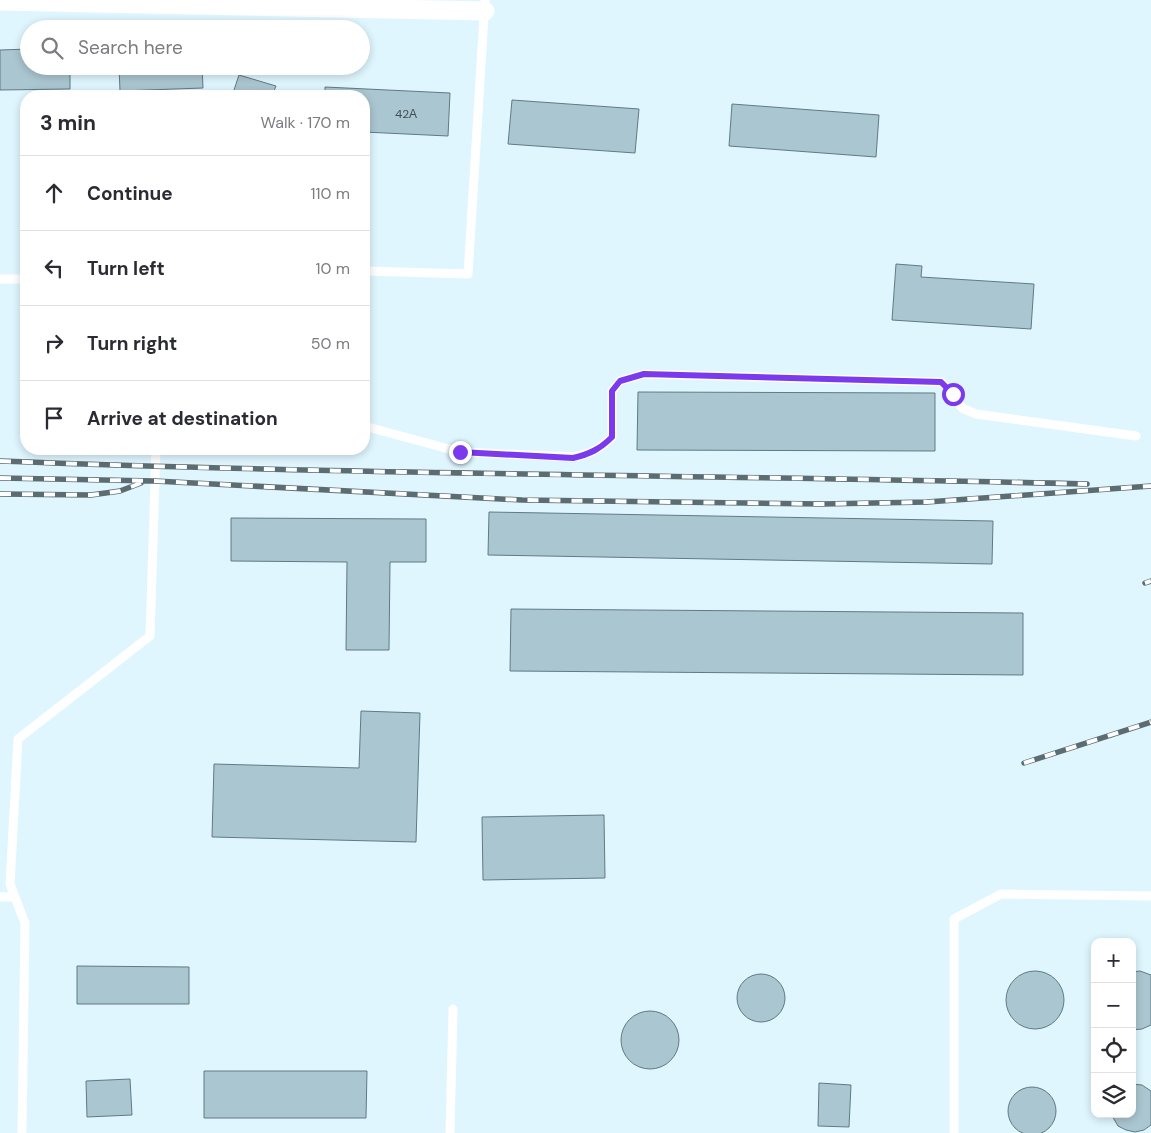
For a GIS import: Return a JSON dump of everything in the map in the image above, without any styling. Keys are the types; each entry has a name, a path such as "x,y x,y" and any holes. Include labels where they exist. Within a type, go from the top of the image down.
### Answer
{"street":[{"path":"0,1 485,5"}],"lane":[{"path":"370,271 468,274 485,5"},
{"path":"0,279 20,279"},
{"path":"370,428 460,452 573,458 590,454 602,447 612,437 612,391 620,381 644,374 941,382 953,394 962,408 976,414 1136,436"},
{"path":"22,1133 25,923 10,884 18,739 150,636 156,455"},
{"path":"954,1133 954,919 1001,894 1151,896"},
{"path":"0,897 16,898"},
{"path":"450,1133 453,1009"}],"building":[{"path":"20,49 20,75 70,75 70,89 0,90 0,50"},
{"path":"119,75 202,75 203,88 120,90"},
{"path":"239,75 276,86 274,90 234,90"},
{"path":"325,87 450,93 448,136 370,132 370,90 325,90"},
{"path":"512,100 639,109 635,153 508,144"},
{"path":"732,104 879,115 876,157 729,146"},
{"path":"896,264 922,266 921,277 1034,284 1031,329 892,320"},
{"path":"638,392 935,393 935,451 637,450"},
{"path":"489,512 993,521 992,564 488,555"},
{"path":"231,518 426,519 426,562 390,562 389,650 346,650 347,562 231,561"},
{"path":"511,609 1023,613 1023,675 510,671"},
{"path":"361,711 420,713 416,842 212,837 214,764 359,768"},
{"path":"604,815 605,878 483,880 482,817"},
{"path":"77,966 189,967 189,1004 77,1004"},
{"path":"1029,971 1041,971 1056,979 1064,994 1064,1006 1056,1021 1041,1029 1029,1029 1014,1021 1006,1006 1006,994 1014,979"},
{"path":"1136,972 1151,975 1151,1025 1136,1030 1136,983"},
{"path":"761,974 770,976 778,981 783,989 785,998 783,1007 778,1015 770,1020 761,1022 752,1020 744,1015 739,1007 737,998 739,989 744,981 752,976"},
{"path":"644,1011 656,1011 671,1019 679,1034 679,1046 671,1061 656,1069 644,1069 629,1061 621,1046 621,1034 629,1019"},
{"path":"204,1071 367,1071 366,1118 204,1118"},
{"path":"130,1079 132,1115 87,1117 86,1081"},
{"path":"819,1083 851,1085 849,1127 818,1126"},
{"path":"1136,1084 1142,1085 1151,1091 1151,1125 1144,1130 1135,1132 1118,1126 1113,1118 1136,1118"},
{"path":"1032,1087 1041,1089 1049,1094 1056,1111 1052,1124 1045,1131 1037,1134 1023,1133 1015,1128 1010,1120 1008,1111 1010,1102 1015,1094 1023,1089"}],"railway":[{"path":"0,461 408,472 1087,484"},
{"path":"0,478 155,481 522,500 822,504 927,502 1151,486"},
{"path":"0,494 91,495 120,491 141,483"},
{"path":"1145,583 1151,581"},
{"path":"1024,763 1151,722"}],"route":[{"path":"460,452 573,458 590,454 602,447 612,437 612,391 620,381 631,376 644,374 941,382 953,394"}]}
